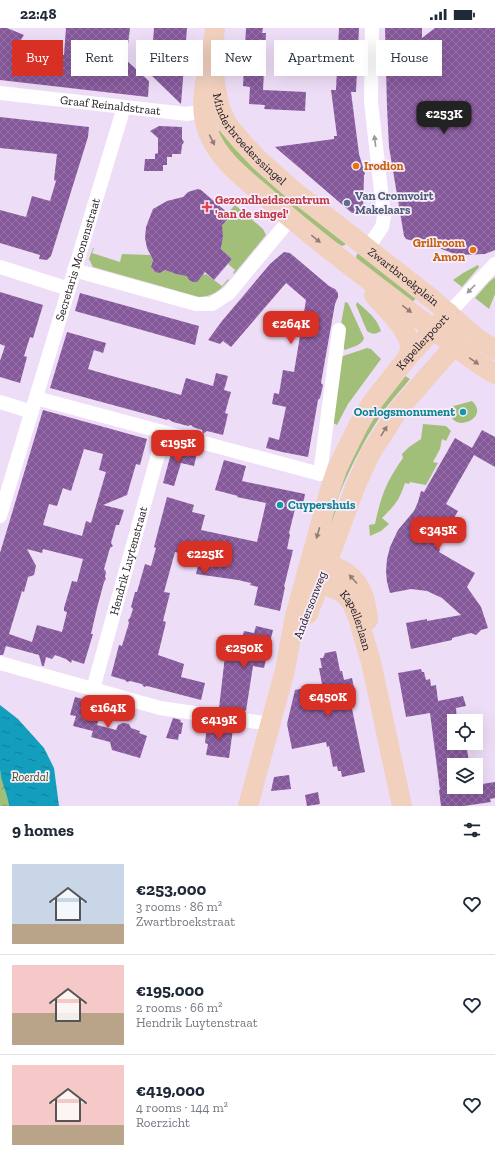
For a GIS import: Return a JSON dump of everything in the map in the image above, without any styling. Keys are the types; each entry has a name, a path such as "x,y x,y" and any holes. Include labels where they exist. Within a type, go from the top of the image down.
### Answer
{"main road":[{"name":"Minderbroederssingel","path":"214,38 204,88 212,110 228,124 260,161 363,245"},
{"name":"Minderbroederssingel","path":"212,110 208,132 220,154 233,169 342,260"},
{"name":"Zwartbroekplein","path":"363,245 478,339 495,350"},
{"name":"Zwartbroekplein","path":"342,260 470,358 495,374"},
{"path":"342,260 404,330 410,345 408,358"},
{"name":"Kapellerpoort","path":"448,313 456,330 454,346 399,409 370,454 318,571 329,493 328,472 345,452 371,404 408,358 448,313"},
{"name":"Kapellerlaan","path":"318,571 345,571 357,582 363,594 368,615 371,662"},
{"name":"Kapellerlaan","path":"318,571 352,603 358,618 371,662 402,806"},
{"name":"Andersonweg","path":"248,806 285,670 295,616 318,571"}],"street":[{"path":"342,260 363,245 382,228 384,217 371,102 372,28"},
{"name":"Graaf Reinaldstraat","path":"0,93 187,114 212,110"},
{"name":"Secretaris Moonenstraat","path":"0,516 124,108"},
{"path":"74,270 196,304 212,304 229,293 290,218"},
{"path":"448,313 495,264"},
{"path":"0,267 69,289"},
{"name":"Kapellerpoort","path":"328,472 326,421 339,330"},
{"path":"36,398 164,432 328,472"},
{"path":"0,402 32,412"},
{"name":"Hendrik Luytenstraat","path":"93,689 164,432"},
{"path":"0,663 160,708 271,724"}],"green space":[{"path":"221,130 346,243 345,245 342,246 333,241 248,173 215,132"},
{"path":"228,199 263,229 266,235 234,274 233,273 235,270 228,264 232,259 221,249 223,236 221,223 227,221 229,217 228,213 234,206 227,200"},
{"path":"94,248 92,253 120,262 122,254 150,255 153,260 152,269 154,271 160,273 165,270 176,274 188,275 189,280 191,281 197,280 204,274 222,286 228,279 229,280 216,292 199,297 93,267 89,259"},
{"path":"360,252 421,294 411,303 357,260 357,254"},
{"path":"478,265 479,267 462,287 453,280 463,273"},
{"path":"495,277 495,294 489,309 475,298"},
{"path":"345,302 348,303 364,338 359,345 345,350 342,346 341,334"},
{"path":"357,302 374,318 381,331 374,334 367,331 356,305"},
{"path":"367,348 371,349 381,359 348,404 337,425 329,421 340,357"},
{"path":"402,374 410,379 388,405 367,437 349,471 339,495 336,506 337,519 335,525 327,523 351,452"},
{"path":"472,401 477,408 477,414 473,419 461,423 455,421 451,416 450,407"},
{"path":"423,424 446,426 451,431 446,441 442,439 440,449 433,462 438,463 426,485 410,482 409,484 405,483 396,502 382,518 389,524 381,531 370,536 369,525 375,524 382,497 388,482 403,458 402,454 421,439"},
{"path":"0,772 8,796 9,806 0,806"}],"water":[{"name":"Roerdal","path":"0,705 18,719 44,748 54,768 59,806 9,806 0,770"}],"building":[{"path":"0,28 7,28 24,35 21,40 12,40 12,76 63,76 63,55 66,28 130,28 128,44 128,40 71,40 71,76 128,76 128,62 136,69 136,76 144,76 149,81 148,97 0,80"},
{"path":"154,28 187,28 186,40 153,40"},
{"path":"246,28 263,28 262,33 266,33 266,40 245,40"},
{"path":"339,28 359,28 358,40 338,40"},
{"path":"385,28 422,28 422,38 435,28 495,28 495,250 485,254 458,255 433,246 406,239 404,236 389,147 386,76 442,76 442,40 385,40"},
{"path":"152,76 183,76 181,104"},
{"path":"244,76 264,76 263,90 306,92 305,111 264,109 265,105 249,104 250,87 243,86"},
{"path":"337,76 357,76 356,92 351,92 359,154 365,174 363,210 359,213 352,213 275,147 334,139 334,136 337,136 331,90 336,90"},
{"path":"0,117 89,127 88,137 51,256 47,260 39,259 40,255 0,243 0,210 26,217 32,196 50,201 56,181 54,180 57,154 0,148"},
{"path":"159,126 182,127 182,139 184,142 182,145 181,154 172,154 172,157 167,157 167,165 163,165 163,171 144,171 145,159 155,159 155,154 158,153 158,138 150,131"},
{"path":"198,189 229,214 229,218 222,225 223,236 221,249 232,259 214,280 205,272 197,282 193,282 189,280 187,276 165,270 160,273 155,272 151,267 153,260 147,248 145,238 146,227 153,209 167,201 183,197 188,192"},
{"path":"284,252 290,253 338,293 321,383 323,385 320,398 318,400 308,457 266,448 269,437 279,440 286,407 272,404 274,393 279,394 283,370 294,372 306,300 286,283 231,347 223,341 220,344 208,340 270,264"},
{"path":"0,292 43,305 33,338 30,337 24,356 27,357 20,383 0,377 0,361 5,346 0,344"},
{"path":"80,293 199,326 195,345 75,311"},
{"path":"67,332 106,343 103,353 94,350 88,369 181,395 186,378 213,386 216,373 228,376 224,390 231,392 225,413 228,414 223,435 207,431 203,434 202,430 191,425 188,426 168,419 167,420 50,388"},
{"path":"43,410 147,439 140,465 136,464 127,495 103,505 124,510 119,525 116,525 111,543 113,546 110,548 104,569 106,572 106,579 97,608 91,634 93,634 84,664 72,660 71,663 66,659 55,655 52,659 46,657 44,666 42,666 39,655 6,646 3,655 0,655 0,553","holes":["84,449 103,454 99,470 106,472 91,523 86,521 82,536 43,525 49,504 57,506 63,488 71,491","27,549 42,553 43,549 83,559 77,582 72,581 64,608 64,611 67,612 62,632 37,625 32,642 9,634 22,591 24,592 28,577 34,575 36,566"]},
{"path":"482,430 495,437 495,467 474,455 446,504 458,511 437,547 440,549 439,552 475,573 467,587 481,607 488,628 481,630 476,635 471,633 452,638 452,640 411,649 406,623 461,615 442,598 427,591 411,589 390,593 386,571 390,547 398,530 414,511 421,491 424,492 455,438 472,448"},
{"path":"173,446 197,453 194,466 181,463 174,486 163,483"},
{"path":"224,460 246,466 242,481 305,494 302,510 295,509 289,533 290,535 287,549 293,550 280,611 254,605 258,587 250,585 251,583 196,574 200,558 175,552 164,592 170,593 163,621 166,622 158,655 184,664 181,677 205,683 201,700 147,686 144,687 142,684 130,681 127,682 111,676 119,645 122,646 129,623 128,620 133,609 131,607 135,592 137,592 145,564 151,566 156,548 154,547 167,497 194,505 192,512 205,515 201,530 257,542 266,503 237,497 238,496 215,490"},
{"path":"256,626 273,630 264,668 253,666 246,711 219,708 225,656 236,659 244,631 254,633"},
{"path":"336,651 340,671 342,671 344,680 352,678 356,698 350,699 365,772 342,777 341,771 338,771 337,766 333,767 329,746 327,747 326,742 292,749 287,724 295,690 322,684 319,668 322,668 320,658 323,658 325,653"},
{"path":"421,669 422,672 424,672 426,680 430,679 431,686 436,685 438,701 463,696 466,706 456,708 456,714 447,714 447,750 467,750 468,758 447,758 447,794 483,794 483,784 495,782 495,798 490,799 491,802 464,806 441,806 430,713 406,717 398,673"},
{"path":"75,697 103,704 97,725 116,730 118,725 123,723 129,724 131,728 140,731 139,733 147,736 140,758 112,750 110,742 91,737 93,731 73,726 76,716 70,715"},
{"path":"173,718 181,720 180,722 183,723 178,740 166,738"},
{"path":"207,725 229,726 228,729 233,729 229,758 206,755 208,744 205,743"},
{"path":"289,775 291,789 271,791 274,777"},
{"path":"318,792 320,804 307,806 305,795"}],"place":[{"name":"Irodion","path":"356,166"},
{"name":"Van Cromvoirt Makelaars","path":"347,203"},
{"name":"Gezondheidscentrum 'aan de singel'","path":"207,207"},
{"name":"Grillroom Amon","path":"473,250"},
{"name":"Oorlogsmonument","path":"463,412"},
{"name":"Cuypershuis","path":"280,505"}]}
